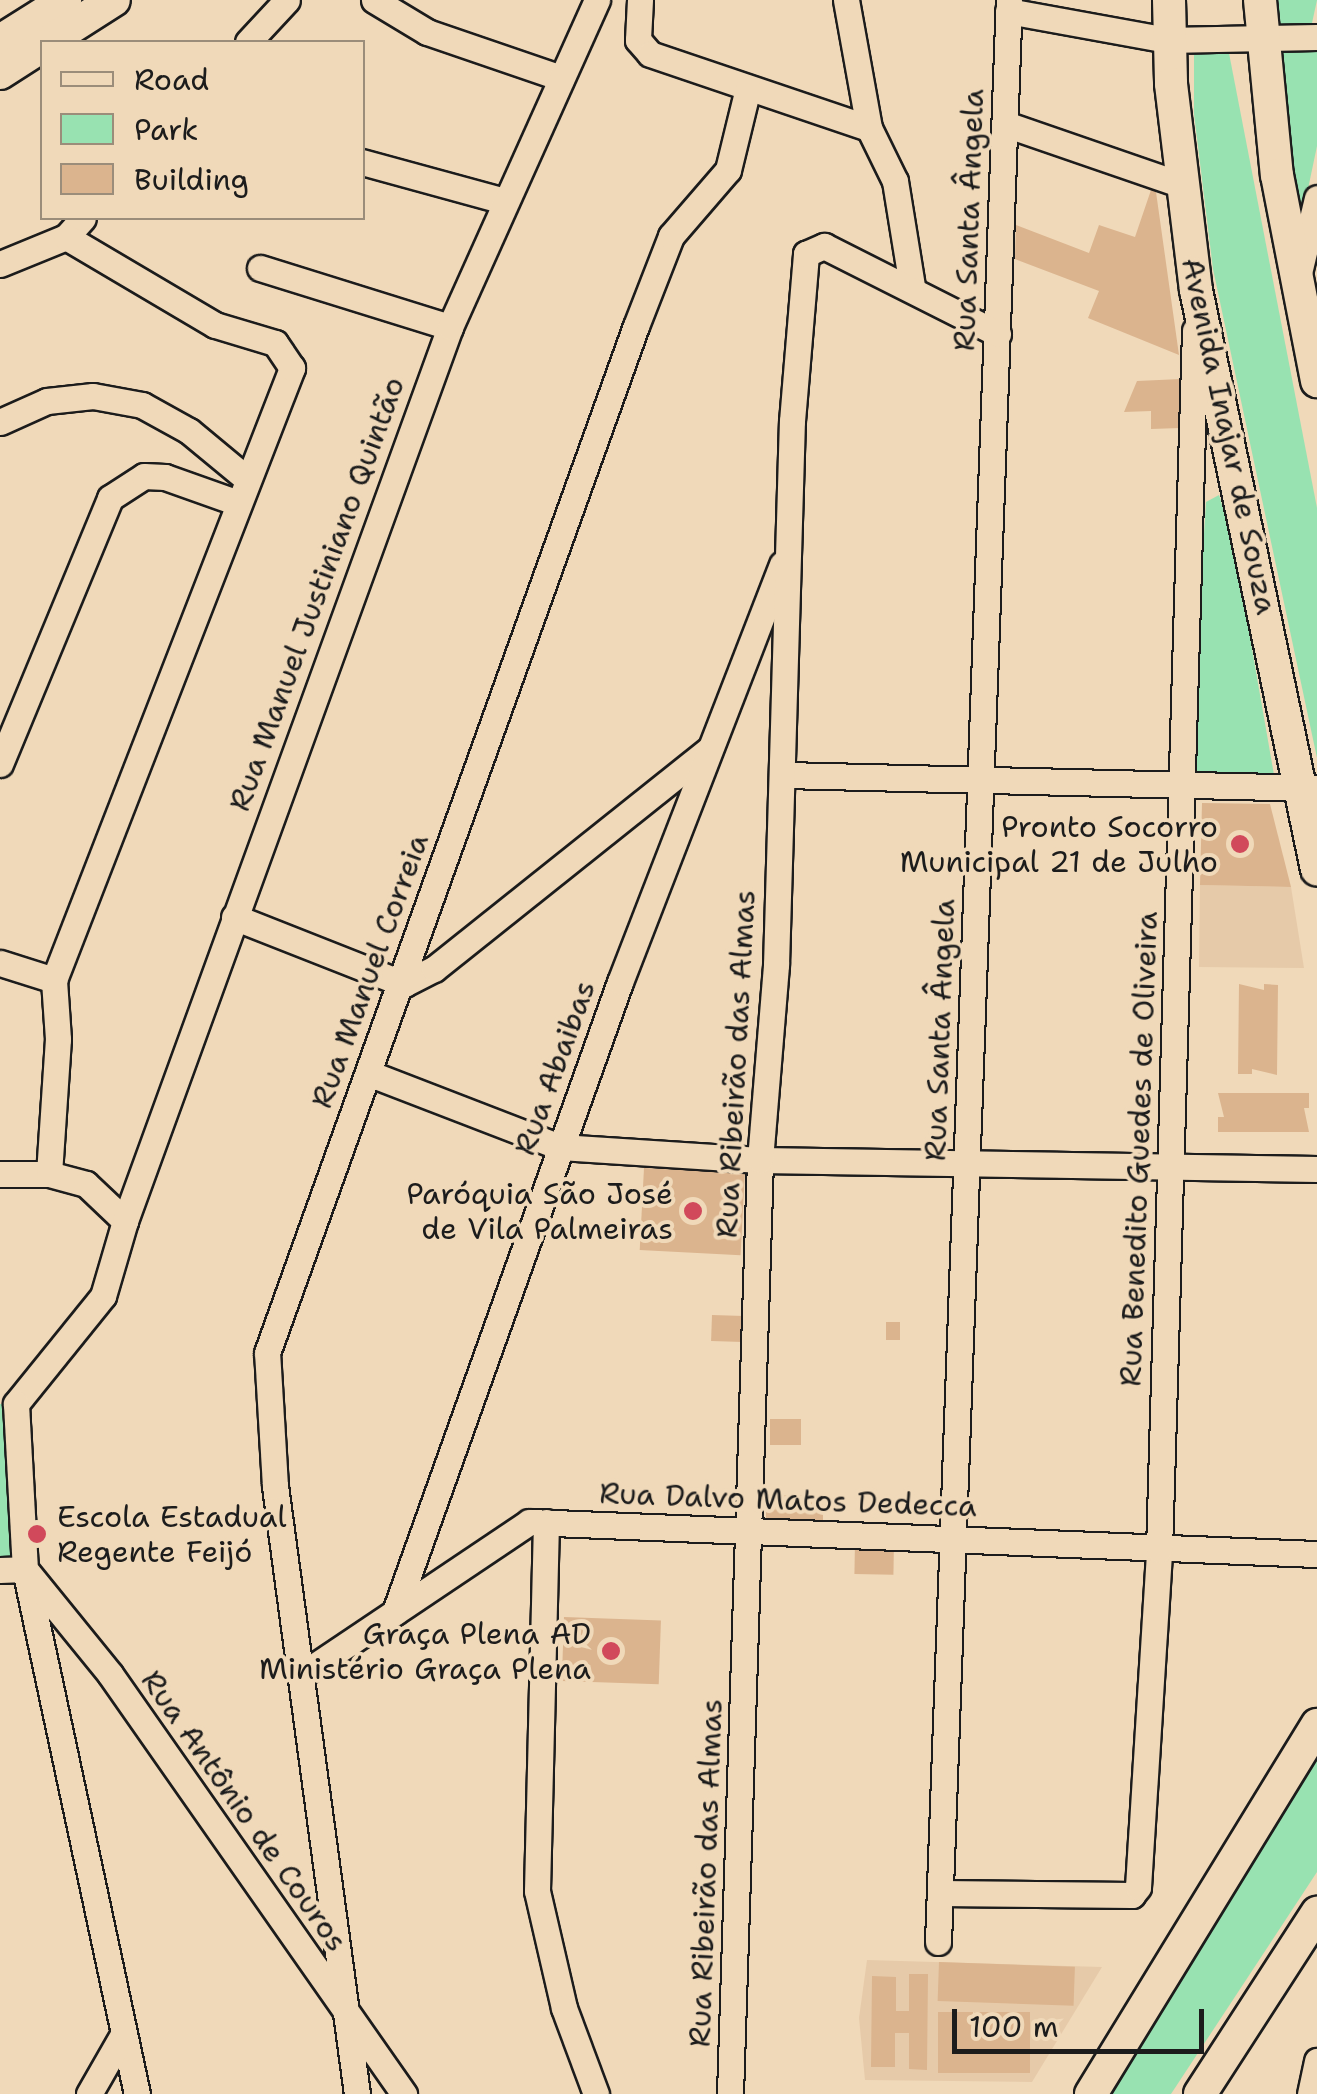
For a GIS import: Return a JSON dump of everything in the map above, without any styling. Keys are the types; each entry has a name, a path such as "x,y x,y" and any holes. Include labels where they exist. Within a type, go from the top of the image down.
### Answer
{"main road":[{"path":"0,41 65,0"},
{"path":"51,40 114,0"},
{"name":"Avenida Inajar de Souza","path":"1168,0 1167,40 1196,290 1309,788 1317,869"},
{"path":"1260,0 1258,37 1296,282 1312,340 1317,381"},
{"path":"0,73 40,47"},
{"path":"1090,2094 1317,1725"},
{"path":"1200,2094 1317,1912"}],"street":[{"path":"374,0 426,32 561,78"},
{"name":"Rua Manuel Justiniano Quintão","path":"8,1404 102,1296 234,917 450,327 597,0"},
{"path":"640,0 638,40 650,54 869,128"},
{"path":"846,0 869,128 896,182 912,286"},
{"path":"1092,27 1094,0"},
{"path":"250,40 286,3"},
{"path":"1008,6 1167,40 1258,37 1314,30"},
{"name":"Rua Santa Ângela","path":"938,1942 956,1539 1008,6"},
{"name":"Rua Manuel Correia","path":"357,2094 266,1367 636,326 670,236 728,170 748,88"},
{"path":"1005,124 1182,185"},
{"path":"365,163 505,201"},
{"path":"1296,282 1317,198"},
{"path":"0,264 74,227 215,324 276,343 292,368 54,980 58,1038 49,1174"},
{"name":"Rua Ribeirão das Almas","path":"730,2094 753,1534 760,1160 784,776 788,550 806,254 824,246 912,286 998,334"},
{"path":"260,268 450,327"},
{"name":"Rua Benedito Guedes de Oliveira","path":"940,1893 1137,1891 1159,1550 1196,290"},
{"path":"0,422 47,400 93,396 142,405 189,431 243,491"},
{"path":"0,764 110,498 144,476 243,491"},
{"name":"Rua Abaibas","path":"395,1612 560,1147 708,750 788,550"},
{"path":"234,917 404,984 434,969 708,750"},
{"path":"784,776 1309,788"},
{"path":"0,962 54,980"},
{"path":"368,1073 560,1147 760,1160 1317,1169"},
{"path":"0,1174 49,1174 86,1184 125,1221"},
{"path":"8,1404 12,1569 136,2094"},
{"path":"546,1522 537,1891 564,2008 596,2094"},
{"name":"Rua Dalvo Matos Dedecca","path":"303,1674 512,1527 546,1522 753,1534 1317,1554"},
{"name":"Rua Antônio de Couros","path":"12,1569 110,1674 404,2094"},
{"path":"301,1951 321,1942 336,1921"},
{"path":"88,2094 124,2033"},
{"path":"1310,2094 1317,2061"}],"shaded area":[{"path":"1200,885 1291,887 1304,968 1199,967"},
{"path":"867,1960 1102,1967 1032,2082 865,2080 859,2018"}],"green space":[{"path":"1260,0 1317,0 1309,37 1259,28"},
{"path":"1317,41 1317,146 1304,208 1293,191 1275,49"},
{"path":"1194,47 1228,48 1317,508 1317,758 1213,269 1194,114"},
{"path":"1219,495 1233,540 1274,775 1189,775 1206,502"},
{"path":"0,1404 16,1404 25,1569 0,1569"},
{"path":"1317,1750 1317,1872 1171,2094 1109,2094"}],"building":[{"path":"1151,190 1156,192 1179,355 1088,318 1099,291 1015,259 1016,225 1089,253 1099,225 1135,237"},
{"path":"1181,379 1180,428 1151,429 1151,411 1124,412 1137,381"},
{"name":"Pronto Socorro Municipal 21 de Julho","path":"1202,803 1270,804 1291,887 1200,885"},
{"path":"1239,984 1264,990 1264,984 1278,985 1277,1075 1252,1069 1252,1074 1238,1074"},
{"path":"1218,1093 1309,1093 1309,1108 1304,1108 1309,1132 1218,1132 1218,1117 1224,1117"},
{"name":"Paróquia São José de Vila Palmeiras","path":"644,1168 745,1173 741,1255 640,1250"},
{"path":"712,1315 744,1316 743,1342 711,1341"},
{"path":"886,1322 900,1322 900,1340 886,1340"},
{"path":"770,1419 801,1419 801,1445 770,1445"},
{"path":"766,1495 823,1495 823,1520 766,1520"},
{"path":"855,1541 894,1542 893,1575 854,1574"},
{"name":"Graça Plena AD Ministério Graça Plena","path":"564,1617 661,1620 659,1684 562,1681"},
{"path":"939,1962 1075,1967 1074,2006 938,2001"},
{"path":"909,1974 928,1974 927,2070 909,2069 909,2033 895,2033 895,2067 871,2067 872,1976 896,1977 896,2011 909,2011"},
{"path":"938,2012 1030,2012 1030,2073 938,2073"}],"place":[{"name":"Pronto Socorro Municipal 21 de Julho","path":"1240,844"},
{"name":"Paróquia São José de Vila Palmeiras","path":"693,1211"},
{"name":"Escola Estadual Regente Feijó","path":"37,1534"},
{"name":"Graça Plena AD Ministério Graça Plena","path":"611,1651"}]}
